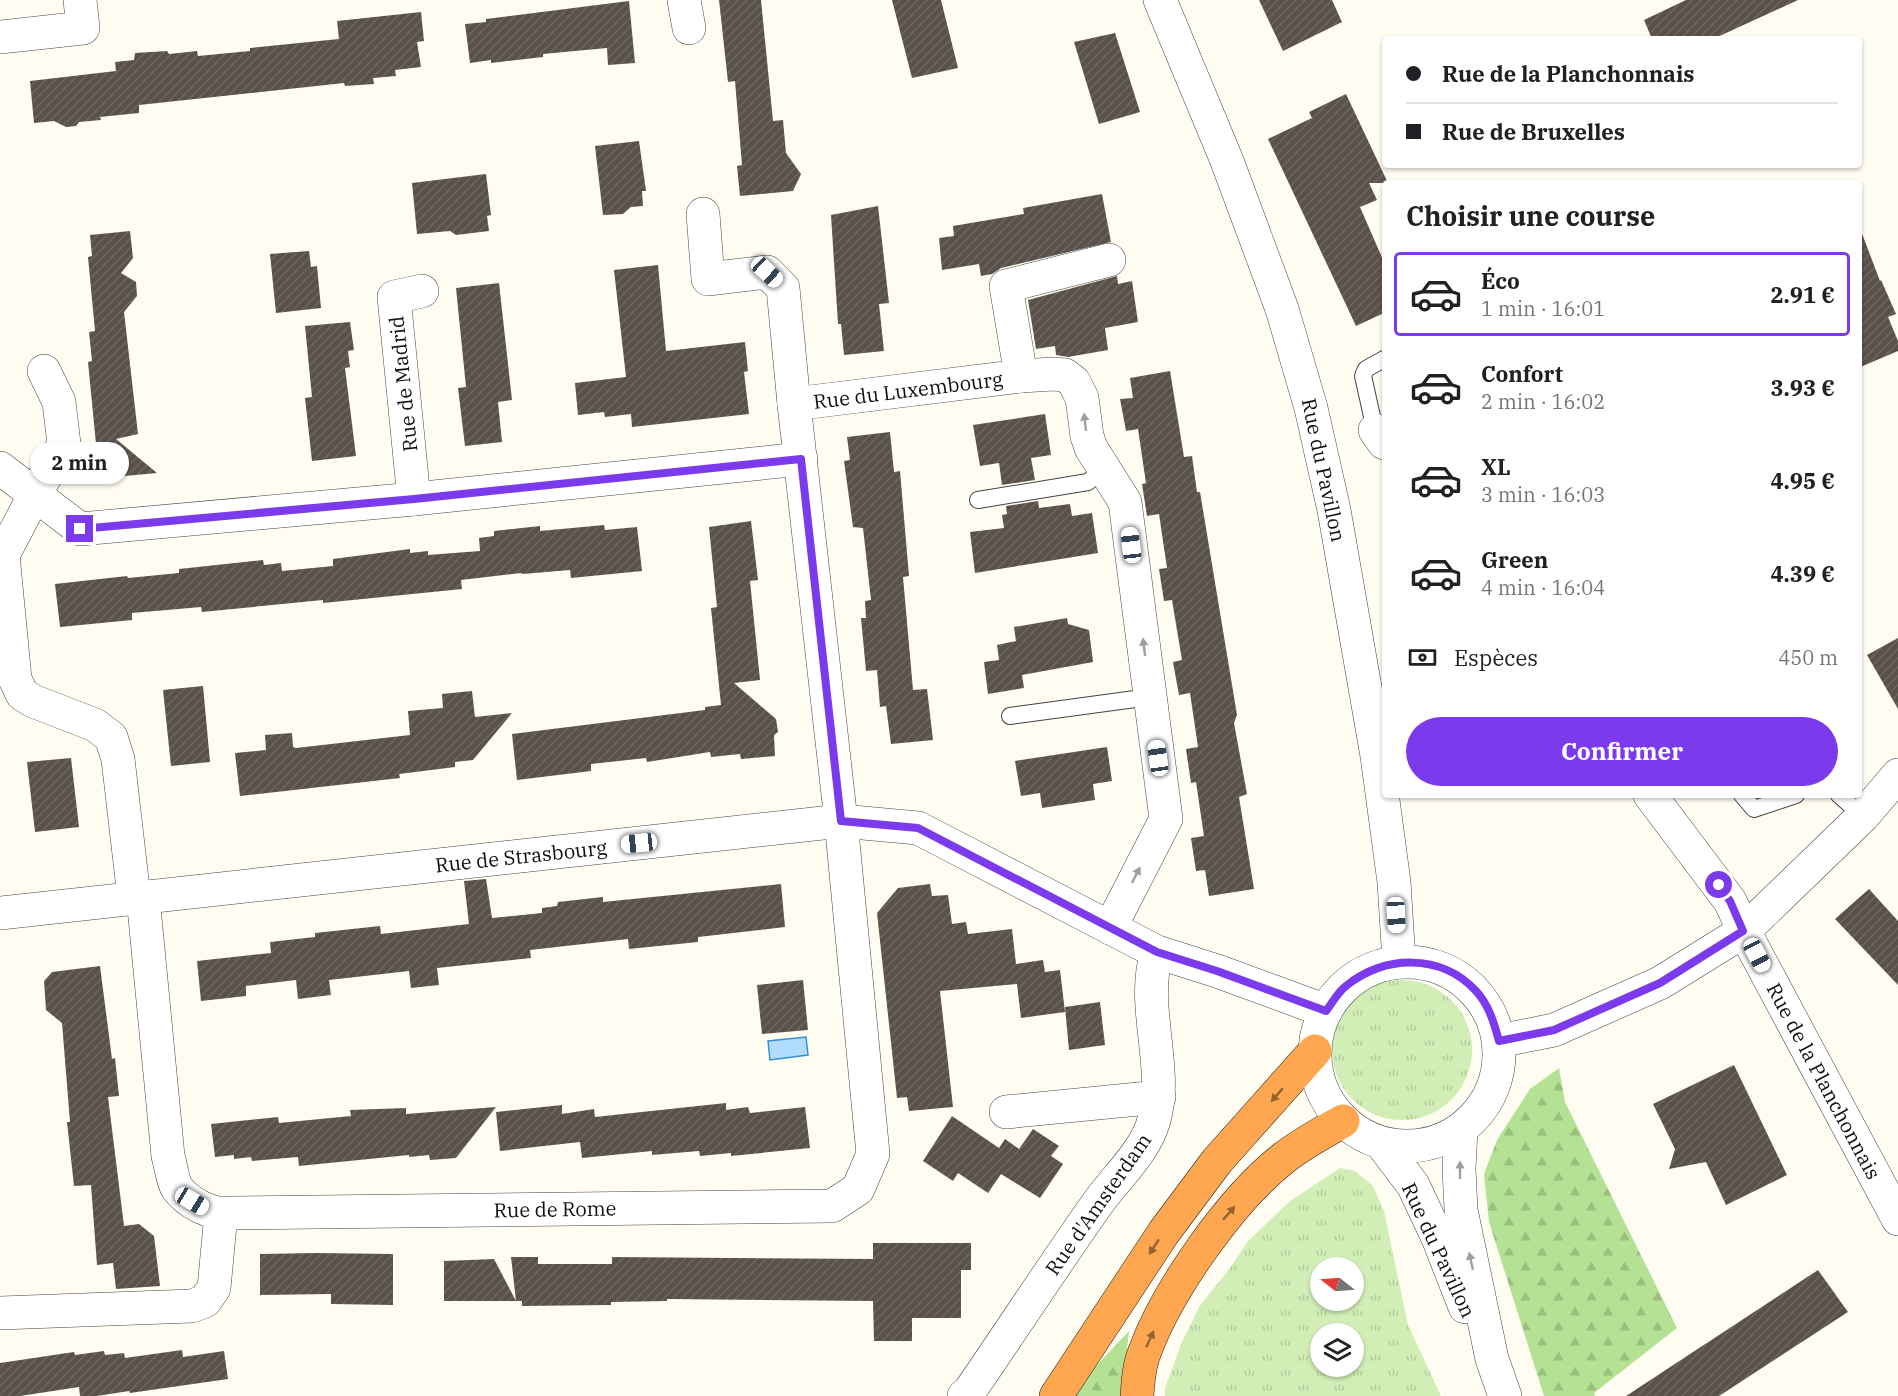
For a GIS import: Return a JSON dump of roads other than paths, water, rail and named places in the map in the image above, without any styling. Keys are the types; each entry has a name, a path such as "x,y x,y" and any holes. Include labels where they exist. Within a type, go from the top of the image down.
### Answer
{"highway":[{"path":"1056,1396 1164,1232 1217,1161 1274,1100 1315,1051"},
{"path":"1137,1396 1138,1378 1144,1353 1159,1319 1195,1260 1224,1219 1256,1183 1285,1157 1343,1121"}],"street":[{"path":"0,37 83,28 80,0"},
{"name":"Rue du Pavillon","path":"1160,0 1227,161 1282,309 1316,427 1334,510 1382,793"},
{"name":"Rue de Rome","path":"34,496 3,555 15,679 22,694 33,701 95,725 111,737 118,759 138,897 168,1156 177,1187 192,1201 203,1208 221,1214 832,1206 858,1189 873,1154 841,821 783,288 767,272 708,279 703,214"},
{"name":"Rue du Luxembourg","path":"1021,376 1006,286 1109,260"},
{"name":"Rue de Madrid","path":"414,499 394,297 422,291"},
{"path":"34,496 64,444 59,402 44,371"},
{"name":"Rue du Luxembourg","path":"794,404 1021,376 1065,375 1074,382 1082,398 1087,436 1091,448 1125,502 1166,819 1110,928"},
{"path":"0,468 80,529 414,499 801,459"},
{"path":"1499,1041 1554,1030 1660,983 1743,931 1863,816 1898,775"},
{"name":"Rue du Pavillon","path":"1383,798 1394,882 1399,962"},
{"name":"Rue de la Planchonnais","path":"1652,798 1730,901 1743,931 1898,1218"},
{"name":"Rue de Strasbourg","path":"0,913 841,821 918,828 1157,952 1217,971 1326,1011"},
{"name":"Rue d'Amsterdam","path":"964,1396 969,1392 1096,1204 1150,1132 1159,1097 1152,997 1152,969 1157,952"},
{"path":"1399,962 1427,963 1453,973 1475,990 1491,1014 1499,1041 1499,1066 1493,1090 1480,1112 1461,1129 1437,1142 1409,1147 1381,1143 1343,1121 1327,1100 1318,1076 1315,1051 1318,1030 1326,1011 1344,987 1369,970 1399,962"},
{"path":"1006,1112 1159,1097"},
{"name":"Rue du Pavillon","path":"1461,1129 1459,1169 1461,1210 1492,1359 1505,1396"},
{"name":"Rue du Pavillon","path":"1381,1143 1413,1185 1428,1216 1465,1309 1492,1359"},
{"path":"0,1313 192,1306 205,1301 214,1288 221,1214"}],"lane":[{"path":"1380,436 1363,376 1366,369 1382,360"},
{"path":"978,500 1088,482 1103,469"},
{"path":"1010,716 1150,697"},
{"path":"1745,798 1754,809 1787,798"},
{"path":"1842,798 1863,816"}],"water":[{"path":"806,1037 808,1055 770,1060 768,1041"}]}
